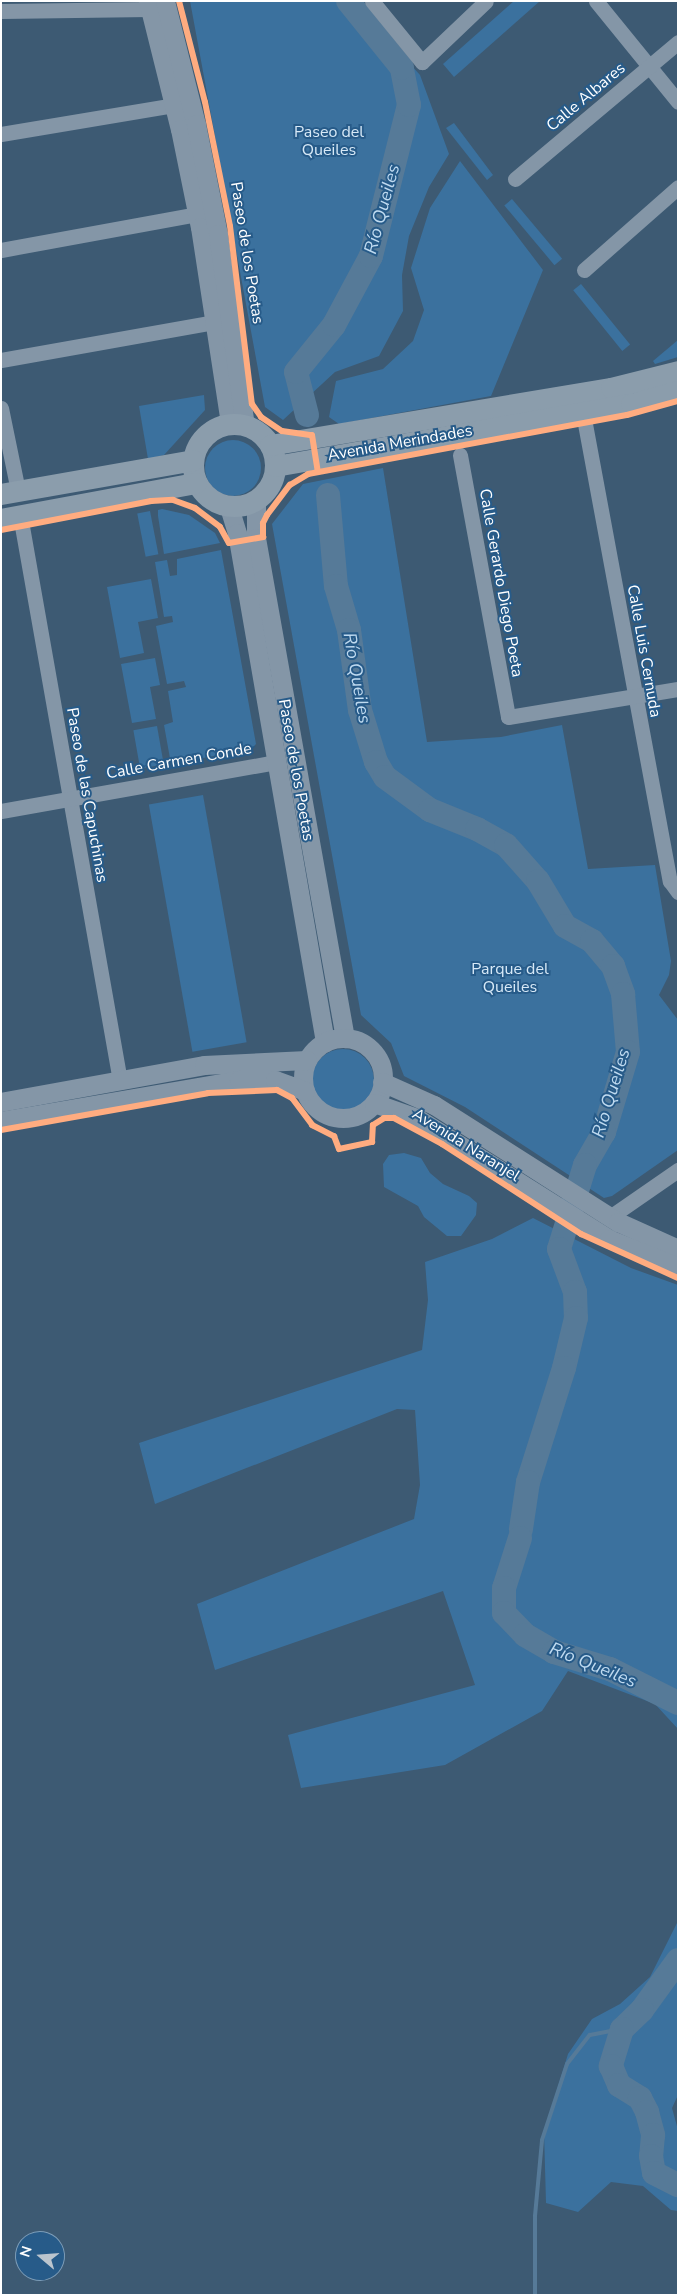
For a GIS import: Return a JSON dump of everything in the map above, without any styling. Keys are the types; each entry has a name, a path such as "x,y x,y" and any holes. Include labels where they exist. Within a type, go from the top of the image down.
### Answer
{"main road":[{"name":"Avenida Merindades","path":"270,445 611,388 678,371"},
{"name":"Avenida Merindades","path":"276,466 583,412 678,391"},
{"path":"237,425 255,429 270,445 276,466 273,480 256,501 229,507 210,499 196,483 193,460 205,435 237,425"},
{"path":"10,493 193,460"},
{"path":"11,517 196,483"}],"street":[{"path":"372,1 422,62 486,1"},
{"path":"596,1 678,102"},
{"path":"1,11 154,4 198,214 214,322 237,425"},
{"name":"Paseo de los Poetas","path":"154,4 196,124 218,234 237,425"},
{"name":"Calle Albares","path":"515,179 678,42"},
{"path":"1,134 174,105"},
{"path":"584,270 678,187"},
{"path":"1,250 198,214"},
{"path":"1,360 214,322"},
{"path":"1,408 10,493"},
{"name":"Calle Luis Cernuda","path":"583,412 634,697 670,881 678,892"},
{"name":"Calle Gerardo Diego Poeta","path":"460,455 508,717 634,697"},
{"name":"Paseo de los Poetas","path":"256,501 255,532 344,1038"},
{"name":"Paseo de los Poetas","path":"229,507 237,532 324,1042"},
{"name":"Paseo de las Capuchinas","path":"11,517 70,799 120,1081"},
{"path":"634,697 678,689"},
{"name":"Calle Carmen Conde","path":"1,811 275,762"},
{"path":"344,1038 357,1040 373,1052 382,1069 382,1082 374,1103 355,1116 340,1118 325,1114 313,1104 305,1092 303,1080 307,1060 324,1042 344,1038"},
{"path":"1,1102 204,1065 307,1060"},
{"path":"1,1121 239,1080 274,1080 305,1092"},
{"name":"Avenida Naranjel","path":"382,1082 434,1105 609,1238 678,1267"},
{"name":"Avenida Naranjel","path":"374,1103 417,1118 547,1189 678,1249"},
{"path":"610,1217 678,1170"}],"green space":[{"name":"Paseo del Queiles","path":"190,1 353,1 420,75 449,154 429,187 409,236 402,275 403,311 379,356 335,372 283,420 265,407"},
{"path":"514,1 540,1 454,77 443,64"},
{"path":"454,123 493,175 487,180 446,128"},
{"path":"460,161 543,270 491,396 339,424 329,417 336,381 383,369 413,341 424,310 411,268 430,208"},
{"path":"512,199 562,259 554,265 504,205"},
{"path":"581,284 630,345 622,351 573,290"},
{"path":"678,340 678,357 655,364 653,361"},
{"path":"204,395 205,410 164,455 148,459 139,406"},
{"path":"233,440 244,442 253,448 259,457 261,468 259,479 253,488 244,494 233,496 222,494 213,488 207,479 205,468 207,457 213,448 222,442"},
{"name":"Parque del Queiles","path":"383,468 427,742 501,737 562,725 588,869 655,865 671,961 669,975 659,995 678,1020 678,1150 612,1196 604,1198 465,1107 404,1076 391,1043 361,1015 272,524 303,484"},
{"path":"162,509 189,515 215,533 220,543 164,554 158,516 158,510"},
{"path":"150,511 158,554 146,557 137,513"},
{"path":"221,550 256,744 251,749 171,764 164,725 173,722 168,691 186,687 184,681 167,684 156,626 173,622 172,616 164,617 155,562 167,560 170,576 177,575 177,559"},
{"path":"151,579 158,618 138,622 144,653 120,658 107,587"},
{"path":"155,658 160,685 150,687 156,719 132,723 121,664"},
{"path":"157,726 164,764 140,769 133,730"},
{"path":"203,795 247,1042 192,1052 149,805"},
{"path":"343,1049 360,1054 365,1058 369,1063 374,1080 369,1097 365,1102 360,1106 343,1111 326,1106 321,1102 317,1097 312,1080 317,1063 321,1058 326,1054"},
{"path":"404,1153 421,1158 430,1173 443,1184 469,1196 477,1203 476,1215 461,1236 447,1236 424,1217 418,1206 384,1187 383,1164 389,1155"},
{"path":"533,1218 631,1268 678,1285 678,1729 655,1704 568,1671 542,1711 445,1765 301,1788 288,1735 475,1685 443,1591 215,1670 197,1604 414,1519 420,1485 415,1410 397,1409 155,1504 139,1443 422,1350 428,1300 425,1262 492,1239"},
{"path":"678,1921 678,2095 672,2108 678,2130 678,2211 671,2210 643,2186 611,2182 578,2212 546,2203 544,2132 568,2054 592,2019 620,2004 650,1977"}],"waterway":[{"name":"Río Queiles","path":"307,415 296,372 334,325 371,256 409,105 402,68 348,1"},
{"name":"Río Queiles","path":"328,495 336,586 349,630 360,710 376,762 385,777 430,810 477,829 506,845 538,881 565,926 592,941 613,966 623,994 628,1052 604,1132 585,1165 559,1249 575,1292 576,1318 564,1368 528,1482 521,1529"},
{"name":"Río Queiles","path":"520,1538 504,1588 504,1613 525,1635 554,1652 610,1669 678,1703"},
{"name":"Río Queiles","path":"678,1960 642,2010 622,2029 611,2066 619,2085 640,2098 647,2112 653,2135 651,2156 654,2173 678,2185"},
{"path":"535,2295 535,2216 542,2140 567,2064 590,2035 622,2029"}],"cycle path":[{"path":"179,1 205,102 230,226 252,404 261,417 282,431 312,435 318,472"},
{"path":"1,530 151,501 173,500 195,508 220,527 229,543 263,537 263,523 267,515 290,485 308,474 627,415 678,401"},
{"path":"1,1130 208,1093 277,1090 292,1098 312,1125 334,1136 339,1149 372,1142 373,1125 384,1118 394,1118 442,1144 581,1234 678,1278"}]}
